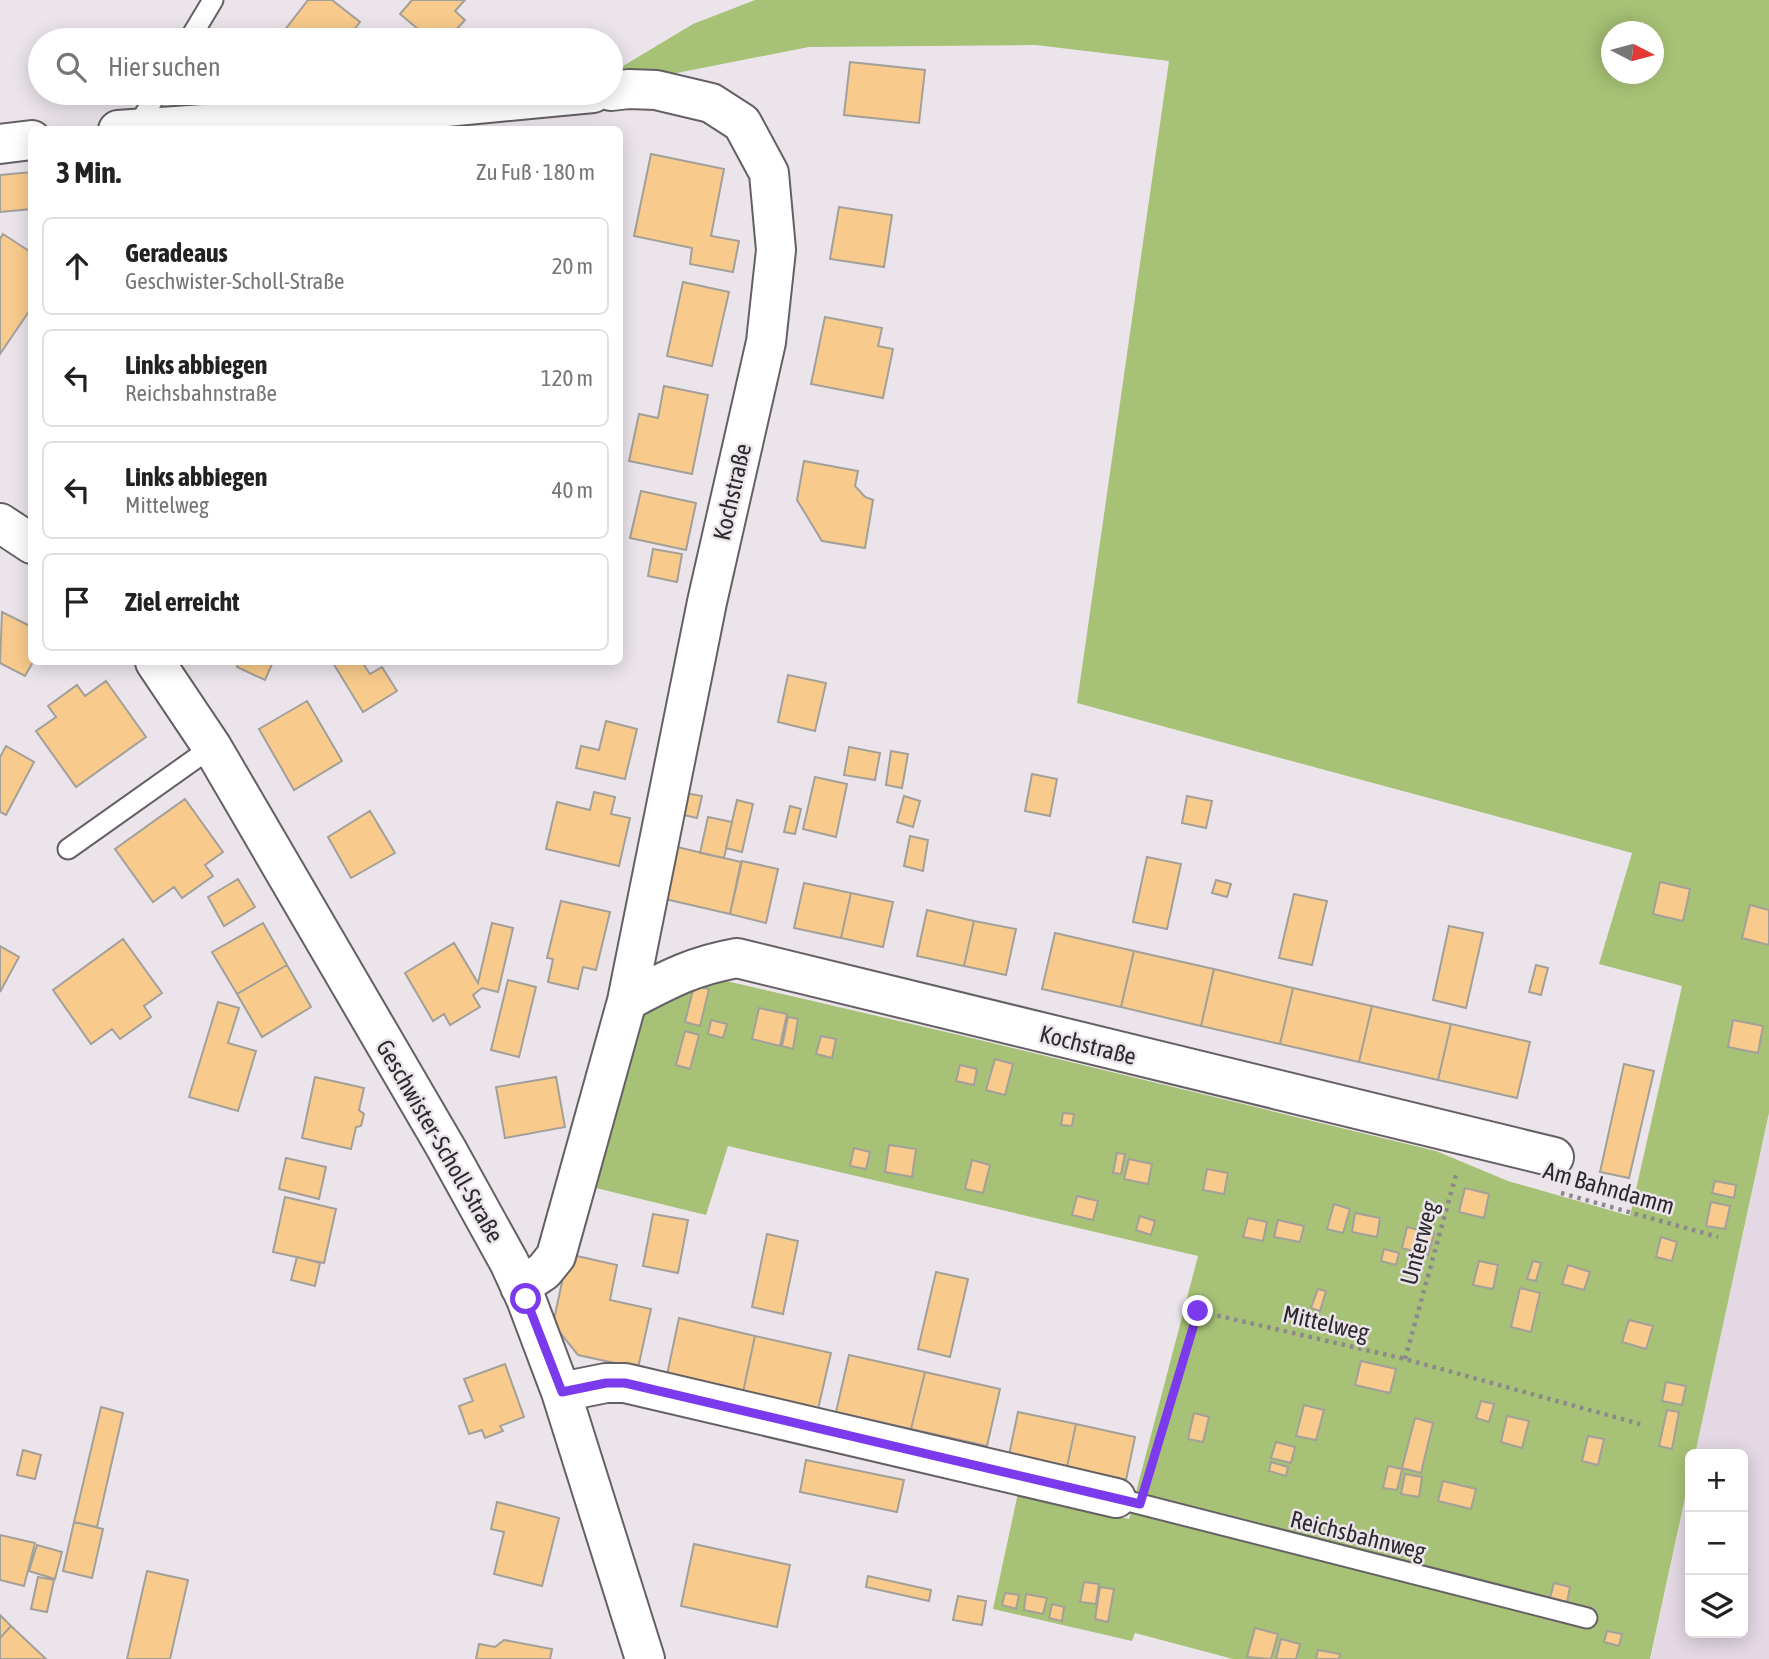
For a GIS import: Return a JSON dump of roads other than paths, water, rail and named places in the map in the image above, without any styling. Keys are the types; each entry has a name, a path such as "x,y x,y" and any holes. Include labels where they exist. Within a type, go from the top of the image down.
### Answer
{"street":[{"name":"Kochstraße","path":"520,1287 544,1271 556,1256 628,1002 706,602 766,342 776,250 769,173 742,123 711,103 656,90 623,90"},
{"path":"155,126 455,105"},
{"path":"0,144 28,140"},
{"path":"0,523 28,541"},
{"name":"Geschwister-Scholl-Straße","path":"157,665 212,747 446,1148 520,1287 562,1392 645,1659"},
{"name":"Kochstraße","path":"628,1002 684,971 707,963 737,958 1466,1136 1557,1175"},
{"path":"562,1392 606,1383 625,1383 1128,1501"}],"lane":[{"path":"196,28 213,0"},
{"path":"129,126 147,105"},
{"path":"68,849 212,747"},
{"name":"Reichsbahnweg","path":"1128,1501 1587,1618"}]}
